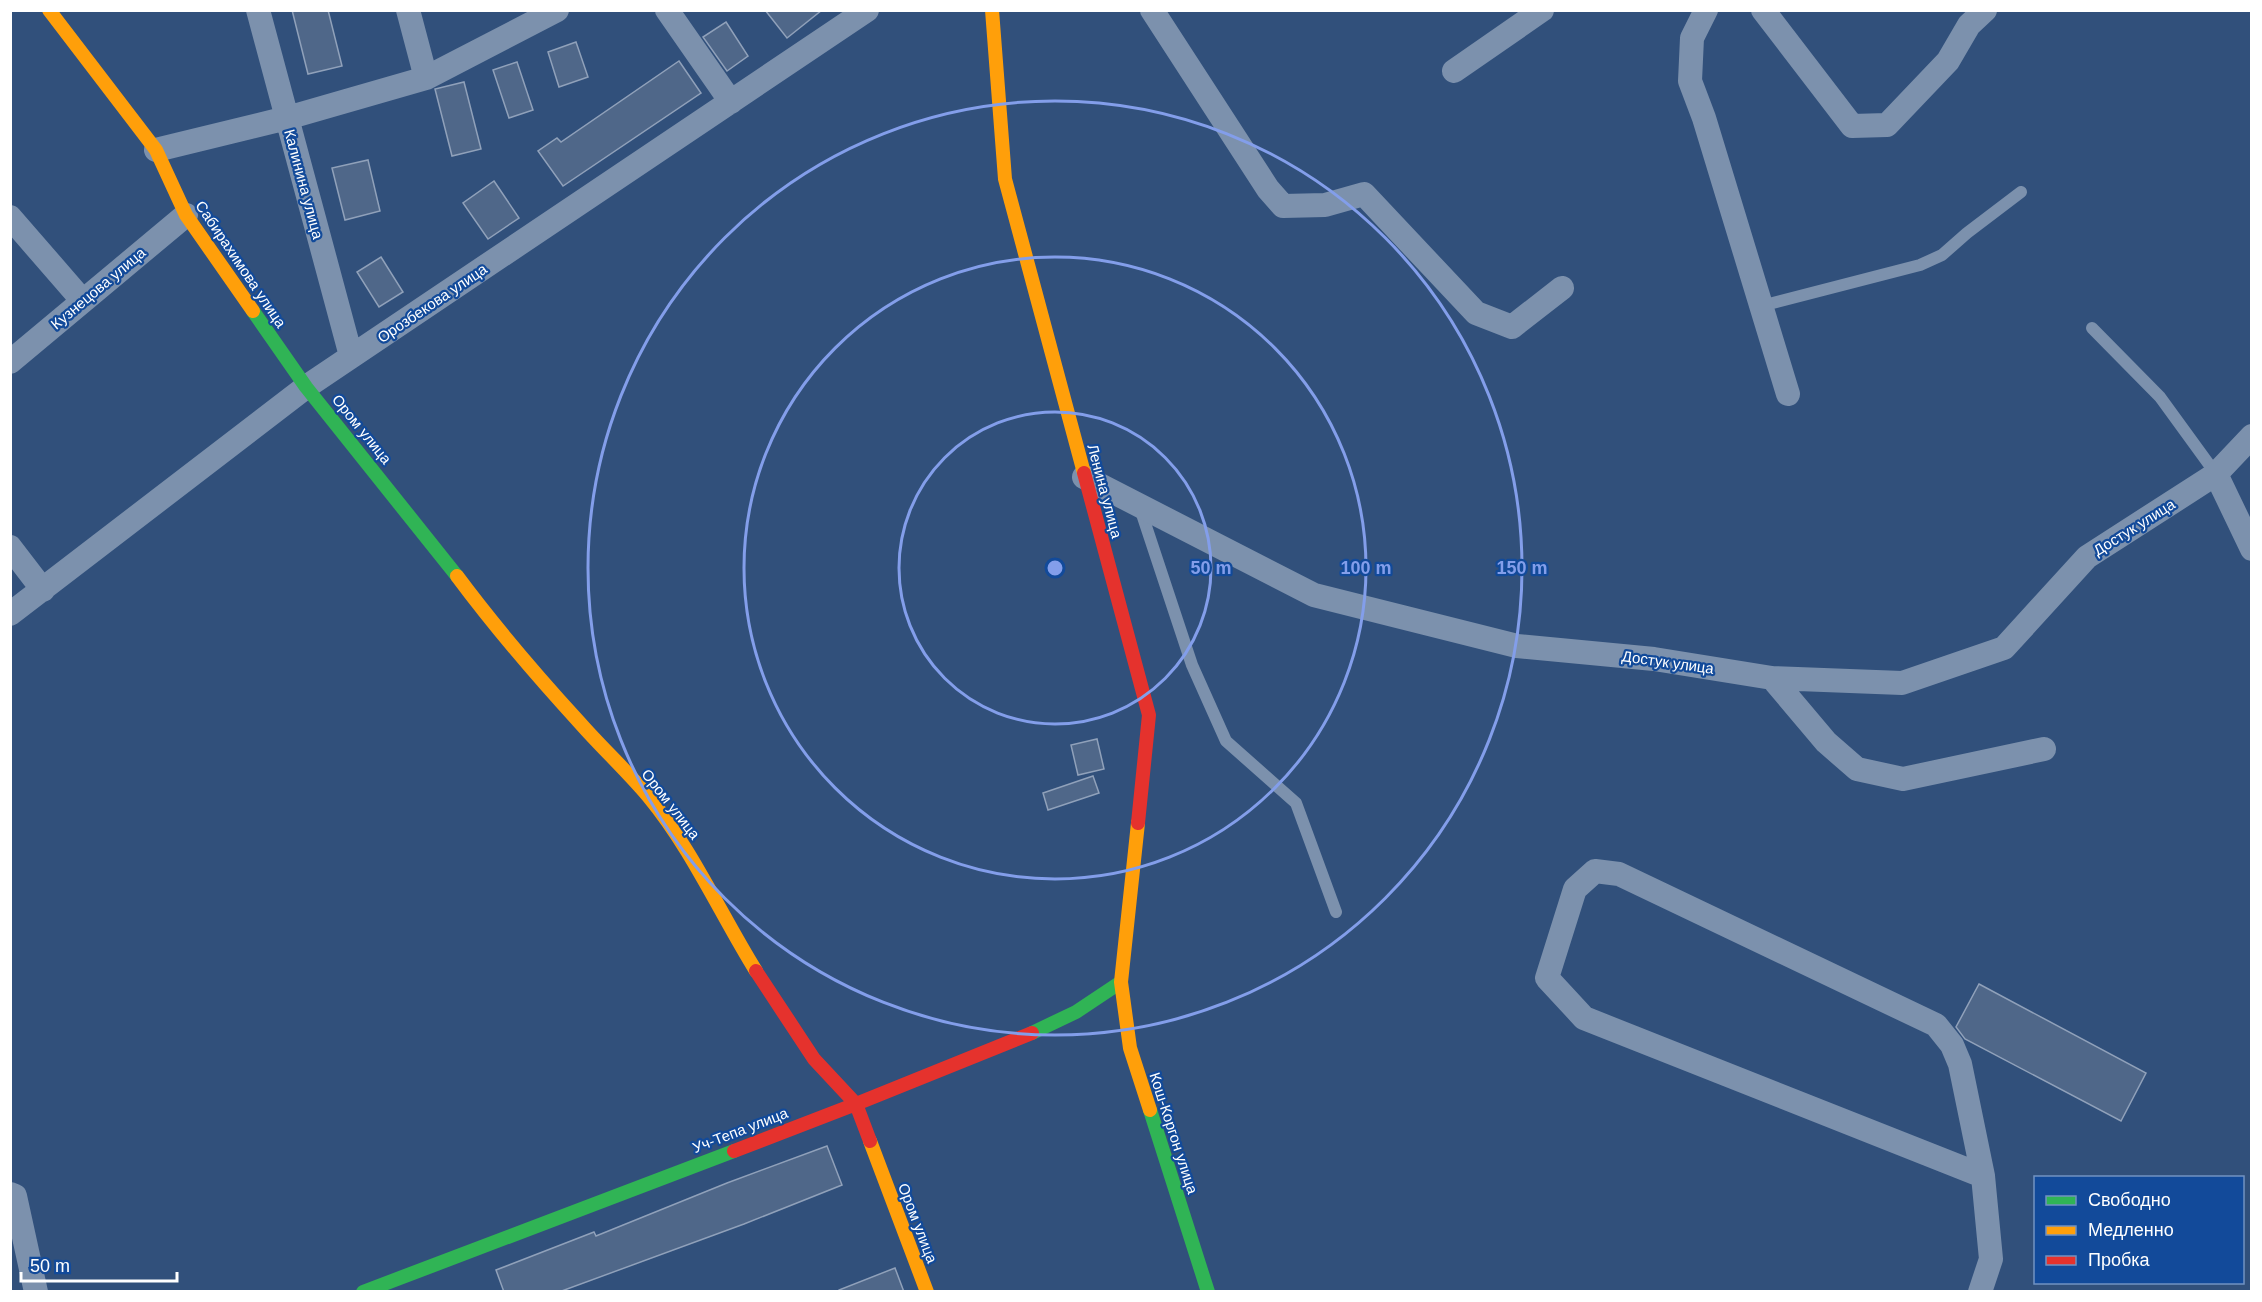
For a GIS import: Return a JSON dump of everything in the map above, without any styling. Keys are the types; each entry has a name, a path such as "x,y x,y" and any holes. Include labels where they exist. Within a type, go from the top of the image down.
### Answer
{"street":[{"name":"Сабирахимова улица","path":"49,10 156,150 186,215 306,387"},
{"name":"Калинина улица","path":"258,10 351,356"},
{"path":"408,10 426,78"},
{"path":"156,150 286,118 426,78 557,10"},
{"path":"667,10 731,102"},
{"name":"Ленина улица","path":"992,10 1005,179 1149,715 1121,982"},
{"path":"1152,10 1268,189 1283,206 1325,205 1364,194 1476,313 1512,327 1562,288"},
{"path":"1454,71 1542,10"},
{"path":"1706,10 1692,38 1690,81 1704,118 1788,394"},
{"path":"1763,10 1852,126 1887,125 1948,61 1969,24 1985,10"},
{"name":"Орозбекова улица","path":"10,614 306,387 731,102 854,14"},
{"name":"Кузнецова улица","path":"10,362 186,215"},
{"path":"10,218 82,300"},
{"name":"Ором улица","path":"306,387 401,504 490,620 579,722 649,797 695,862 728,926 781,1012 814,1059 856,1104 927,1292"},
{"name":"Достук улица","path":"1084,477 1314,595 1517,646 1654,659 1772,678 1902,683 2004,648 2087,557 2216,474 2252,435"},
{"path":"2216,474 2252,549"},
{"path":"10,547 43,590"},
{"path":"1772,678 1827,742 1857,769 1903,779 2044,749"},
{"path":"1980,1292 1990,1259 1983,1176 1960,1064 1952,1046 1936,1025 1619,874 1594,871 1575,889 1547,978 1584,1017 1983,1176"},
{"name":"Уч-Тепа улица","path":"363,1292 856,1104 1014,1041 1076,1012 1121,982"},
{"name":"Кош-Коргон улица","path":"1121,982 1130,1047 1208,1292"},
{"path":"10,1194 15,1196 36,1292"}],"lane":[{"path":"1761,306 1903,270 1931,260 1942,255 2021,192"},
{"path":"2092,328 2160,397 2216,474"},
{"path":"1138,504 1192,665 1226,741 1296,803 1336,912"}],"building":[{"path":"292,10 328,10 342,66 308,74"},
{"path":"765,10 822,10 787,38"},
{"path":"726,22 748,56 727,71 703,37"},
{"path":"576,42 588,77 559,87 548,52"},
{"path":"679,61 701,93 563,186 538,151 557,138 561,142"},
{"path":"517,62 533,110 509,118 493,70"},
{"path":"464,82 481,149 452,156 435,89"},
{"path":"368,160 380,211 345,220 332,168"},
{"path":"494,181 519,218 488,239 463,203"},
{"path":"381,257 403,292 379,307 357,272"},
{"path":"1097,739 1104,769 1078,775 1071,745"},
{"path":"1093,776 1099,793 1048,810 1043,793"},
{"path":"1979,984 2146,1073 2121,1121 1965,1039 1956,1027"},
{"path":"827,1146 842,1185 744,1224 559,1292 504,1292 496,1270 594,1232 596,1236 727,1183"},
{"path":"895,1268 904,1292 839,1292 839,1290"}],"traffic: fast":[{"path":"253,311 306,387 457,576"},
{"path":"1032,1033 1076,1012 1121,982"},
{"path":"1150,1110 1208,1292"},
{"path":"363,1292 734,1151"}],"traffic: slow":[{"path":"49,10 156,150 186,215 253,311"},
{"path":"992,10 1005,179 1084,473"},
{"path":"457,576 532,669 664,816 692,859 756,971"},
{"path":"1138,823 1121,982 1130,1048 1150,1110"},
{"path":"870,1141 927,1292"}],"traffic: jam":[{"path":"1084,473 1149,715 1138,823"},
{"path":"756,971 814,1059 856,1104 870,1141"},
{"path":"734,1151 1032,1033"}]}
